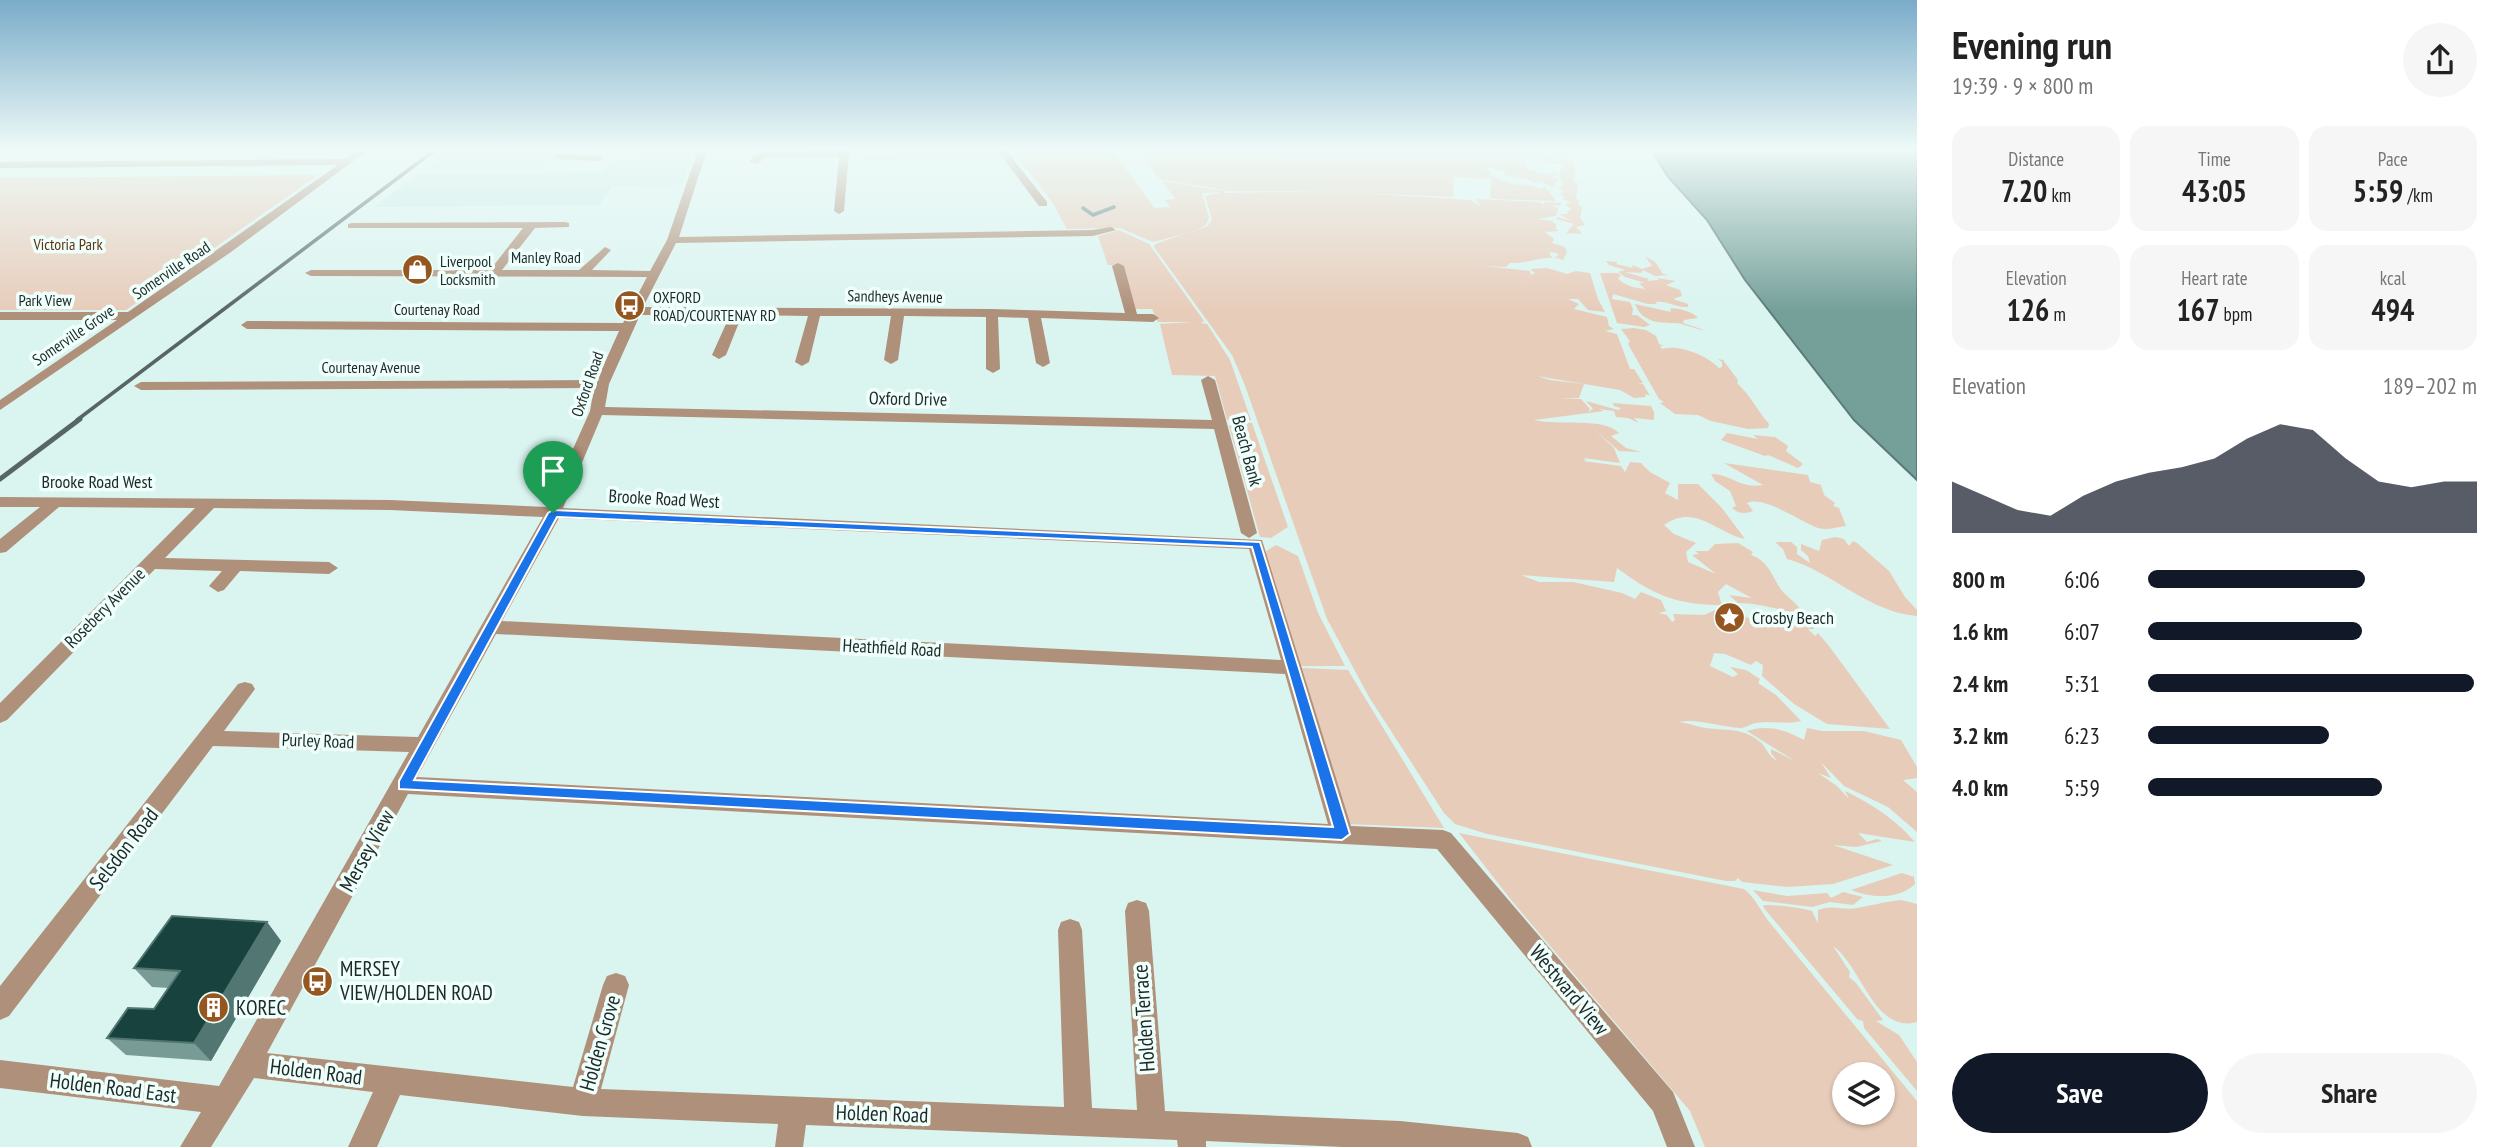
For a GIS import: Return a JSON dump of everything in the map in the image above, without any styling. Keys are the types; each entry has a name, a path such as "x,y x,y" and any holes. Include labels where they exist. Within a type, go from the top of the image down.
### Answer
{"street":[{"name":"Somerville Road","path":"131,316 291,204"},
{"name":"Oxford Road","path":"553,513 597,411 602,384 627,327 672,240 685,204"},
{"path":"839,211 840,204"},
{"path":"352,226 565,225"},
{"path":"494,272 531,226"},
{"path":"672,240 1093,233 1111,230"},
{"path":"584,272 604,251 620,252"},
{"path":"1118,266 1132,317"},
{"name":"Manley Road","path":"311,273 655,274"},
{"name":"Sandheys Avenue","path":"636,311 992,313 1153,318"},
{"path":"719,355 738,311"},
{"path":"802,362 815,311"},
{"path":"891,360 898,312"},
{"path":"992,313 993,369"},
{"path":"1034,314 1043,363"},
{"name":"Park View","path":"3,318 131,316"},
{"name":"Somerville Grove","path":"0,406 131,316"},
{"name":"Courtenay Road","path":"247,325 627,327"},
{"name":"Beach Bank","path":"1209,380 1246,538"},
{"name":"Courtenay Avenue","path":"141,386 602,384"},
{"name":"Oxford Drive","path":"597,411 1219,425"},
{"path":"0,548 57,500"},
{"name":"Brooke Road West","path":"0,502 57,500 390,505 1246,538"},
{"name":"Rosebery Avenue","path":"0,715 211,502"},
{"name":"Mersey View","path":"194,1147 226,1101 247,1064 553,513"},
{"path":"404,785 1342,834 1256,544 1246,538"},
{"path":"150,563 329,568"},
{"path":"218,586 236,565"},
{"name":"Heathfield Road","path":"491,627 1294,668"},
{"name":"Selsdon Road","path":"0,1007 210,738 245,689"},
{"name":"Purley Road","path":"210,738 426,745"},
{"name":"Westward View","path":"1342,834 1443,840 1663,1102 1681,1147"},
{"name":"Holden Terrace","path":"1137,911 1152,1125"},
{"path":"1070,930 1079,1122"},
{"name":"Holden Grove","path":"583,1102 616,985"},
{"name":"Holden Road","path":"247,1064 583,1102 1152,1125 1191,1137 1402,1141 1518,1147"},
{"name":"Holden Road East","path":"0,1074 226,1101"},
{"path":"362,1147 392,1081"},
{"path":"789,1147 794,1110"}],"shaded area":[{"path":"379,204 600,204 599,205 374,207"}],"green space":[{"name":"Victoria Park","path":"0,204 277,204 126,310 0,310"},
{"path":"1053,204 1151,204 1154,208 1170,207 1168,204 1205,204 1209,218 1206,225 1196,230 1208,226 1212,219 1207,204 1476,204 1481,207 1479,204 1542,204 1542,207 1544,204 1561,204 1560,206 1552,205 1558,209 1556,216 1537,219 1552,221 1557,226 1555,228 1559,231 1545,232 1554,239 1552,243 1565,247 1567,252 1563,260 1554,257 1558,256 1557,253 1549,252 1552,258 1510,263 1506,267 1484,266 1530,271 1531,275 1535,273 1530,269 1547,268 1567,274 1576,271 1590,273 1605,312 1588,310 1578,299 1568,299 1579,304 1574,309 1607,317 1609,326 1614,329 1605,331 1617,334 1630,369 1634,369 1643,383 1638,384 1643,384 1650,396 1646,394 1645,397 1634,398 1620,390 1537,376 1584,384 1579,398 1559,399 1581,399 1590,409 1588,412 1593,409 1586,401 1618,410 1621,408 1613,403 1651,406 1654,420 1634,418 1639,423 1616,417 1614,411 1599,409 1604,411 1534,420 1592,423 1612,428 1619,433 1611,436 1626,448 1641,452 1619,451 1595,430 1614,448 1620,463 1583,458 1586,460 1583,461 1621,466 1625,472 1630,462 1641,463 1650,472 1670,483 1665,493 1678,500 1678,484 1698,484 1722,508 1745,539 1695,518 1675,519 1664,525 1674,534 1696,543 1686,552 1688,562 1716,574 1692,555 1699,554 1695,551 1708,551 1715,544 1738,543 1753,552 1751,555 1765,564 1782,591 1800,609 1798,613 1738,603 1729,595 1752,598 1726,584 1718,592 1722,605 1678,600 1654,592 1617,568 1614,582 1521,575 1539,582 1573,582 1622,593 1635,599 1641,592 1661,600 1666,611 1659,613 1667,615 1672,622 1675,620 1673,614 1704,615 1720,608 1755,620 1783,615 1808,618 1814,629 1808,629 1815,636 1818,633 1829,646 1890,729 1827,724 1794,704 1762,676 1763,665 1756,661 1751,665 1725,654 1714,653 1710,666 1733,677 1738,674 1730,667 1746,670 1760,679 1758,683 1776,695 1801,721 1762,722 1740,728 1701,722 1679,722 1746,733 1762,743 1777,761 1771,749 1795,761 1747,731 1777,729 1804,740 1807,728 1822,731 1864,731 1901,740 1917,767 1917,778 1903,780 1917,792 1917,832 1888,807 1844,786 1821,762 1831,778 1818,773 1837,786 1849,799 1845,791 1883,813 1915,842 1858,833 1867,842 1877,839 1882,841 1856,847 1833,845 1893,865 1833,884 1787,887 1742,882 1738,878 1735,881 1726,881 1487,834 1455,824 1444,813 1369,697 1327,619 1232,355 1154,247 1155,244 1185,234 1153,242 1120,228 1067,229"},
{"path":"1577,204 1582,207 1580,218 1585,225 1576,227 1582,233 1566,233 1574,224 1556,219 1558,217 1571,221 1559,214 1568,214 1567,211 1572,209 1565,205"},
{"path":"1119,230 1149,244 1204,321 1201,323 1207,324 1230,360 1251,420 1227,420 1215,376 1172,375 1160,324 1193,322 1158,322 1152,309 1134,309 1121,265 1108,265 1098,236"},
{"path":"1645,256 1655,262 1663,274 1669,275 1655,276 1643,270 1641,273 1625,272 1649,279 1647,281 1659,280 1657,278 1676,281 1666,285 1680,290 1682,296 1673,299 1688,304 1688,307 1659,302 1648,304 1613,294 1612,299 1630,302 1632,315 1637,315 1650,325 1644,327 1617,323 1600,273 1618,273 1621,276 1618,278 1623,283 1645,289 1639,283 1645,283 1625,277 1618,272 1625,270 1609,265 1606,261 1642,269 1652,266"},
{"path":"1635,304 1671,312 1670,309 1689,312 1698,318 1684,320 1683,323 1704,330 1652,321 1642,315"},
{"path":"1621,329 1646,330 1656,336 1659,344 1664,346 1660,346 1662,349 1677,348 1693,352 1719,368 1722,367 1722,362 1718,359 1723,360 1769,424 1768,428 1748,429 1711,421 1698,415 1675,414 1660,403 1664,402 1659,399 1628,344 1630,341"},
{"path":"1231,422 1252,423 1288,527 1271,538 1260,537 1229,426 1232,425"},
{"path":"1727,433 1758,439 1753,435 1775,437 1788,446 1786,451 1803,464 1798,468 1721,440"},
{"path":"1724,463 1808,475 1810,482 1821,485 1824,495 1835,503 1833,506 1839,508 1846,526 1818,528 1763,503 1747,503 1753,511 1737,511 1732,508 1736,506 1730,491 1715,481 1711,474 1748,485 1763,485"},
{"path":"1835,537 1844,539 1849,546 1853,541 1857,543 1889,571 1905,597 1917,610 1917,616 1882,607 1819,572 1787,559 1783,549 1775,542 1791,542 1797,547 1797,554 1810,563 1808,556 1801,550 1801,544 1819,551 1822,540"},
{"path":"1276,545 1298,556 1318,613 1345,666 1301,666 1265,552"},
{"path":"1302,668 1348,670 1444,828 1347,824"},
{"path":"1459,833 1744,889 1885,1062 1832,1062 1832,1125 1895,1125 1895,1074 1917,1101 1917,1147 1705,1147 1690,1111 1512,901"},
{"path":"1902,873 1914,877 1915,884 1901,893 1876,896 1851,890"},
{"path":"1753,890 1787,896 1827,893 1831,898 1843,892 1863,897 1853,905 1830,902 1812,907 1763,901"},
{"path":"1901,900 1917,904 1917,1022 1902,1023 1890,1018 1869,996 1843,955 1833,946 1850,972 1849,977 1883,1020 1876,1021 1899,1035 1917,1062 1917,1091 1864,1028 1863,1021 1857,1019 1763,907 1782,906 1812,911 1818,923 1818,910 1852,909"}],"water":[{"path":"1692,204 1917,204 1917,480 1854,420 1745,280 1707,220"}],"building":[{"path":"172,916 267,922 194,1043 107,1038 128,1008 154,1009 180,971 134,968"}],"waterway":[{"path":"1083,208 1093,215 1114,207"}],"railway":[{"path":"77,420 364,204"},
{"path":"0,479 80,419"}],"place":[{"name":"Liverpool Locksmith","path":"417,270"},
{"name":"OXFORD ROAD/COURTENAY RD","path":"630,306"},
{"name":"Crosby Beach","path":"1729,618"},
{"name":"MERSEY VIEW/HOLDEN ROAD","path":"317,981"},
{"name":"KOREC","path":"213,1008"}],"route":[{"path":"553,513 1256,544 1342,834 404,785 553,513"}]}
